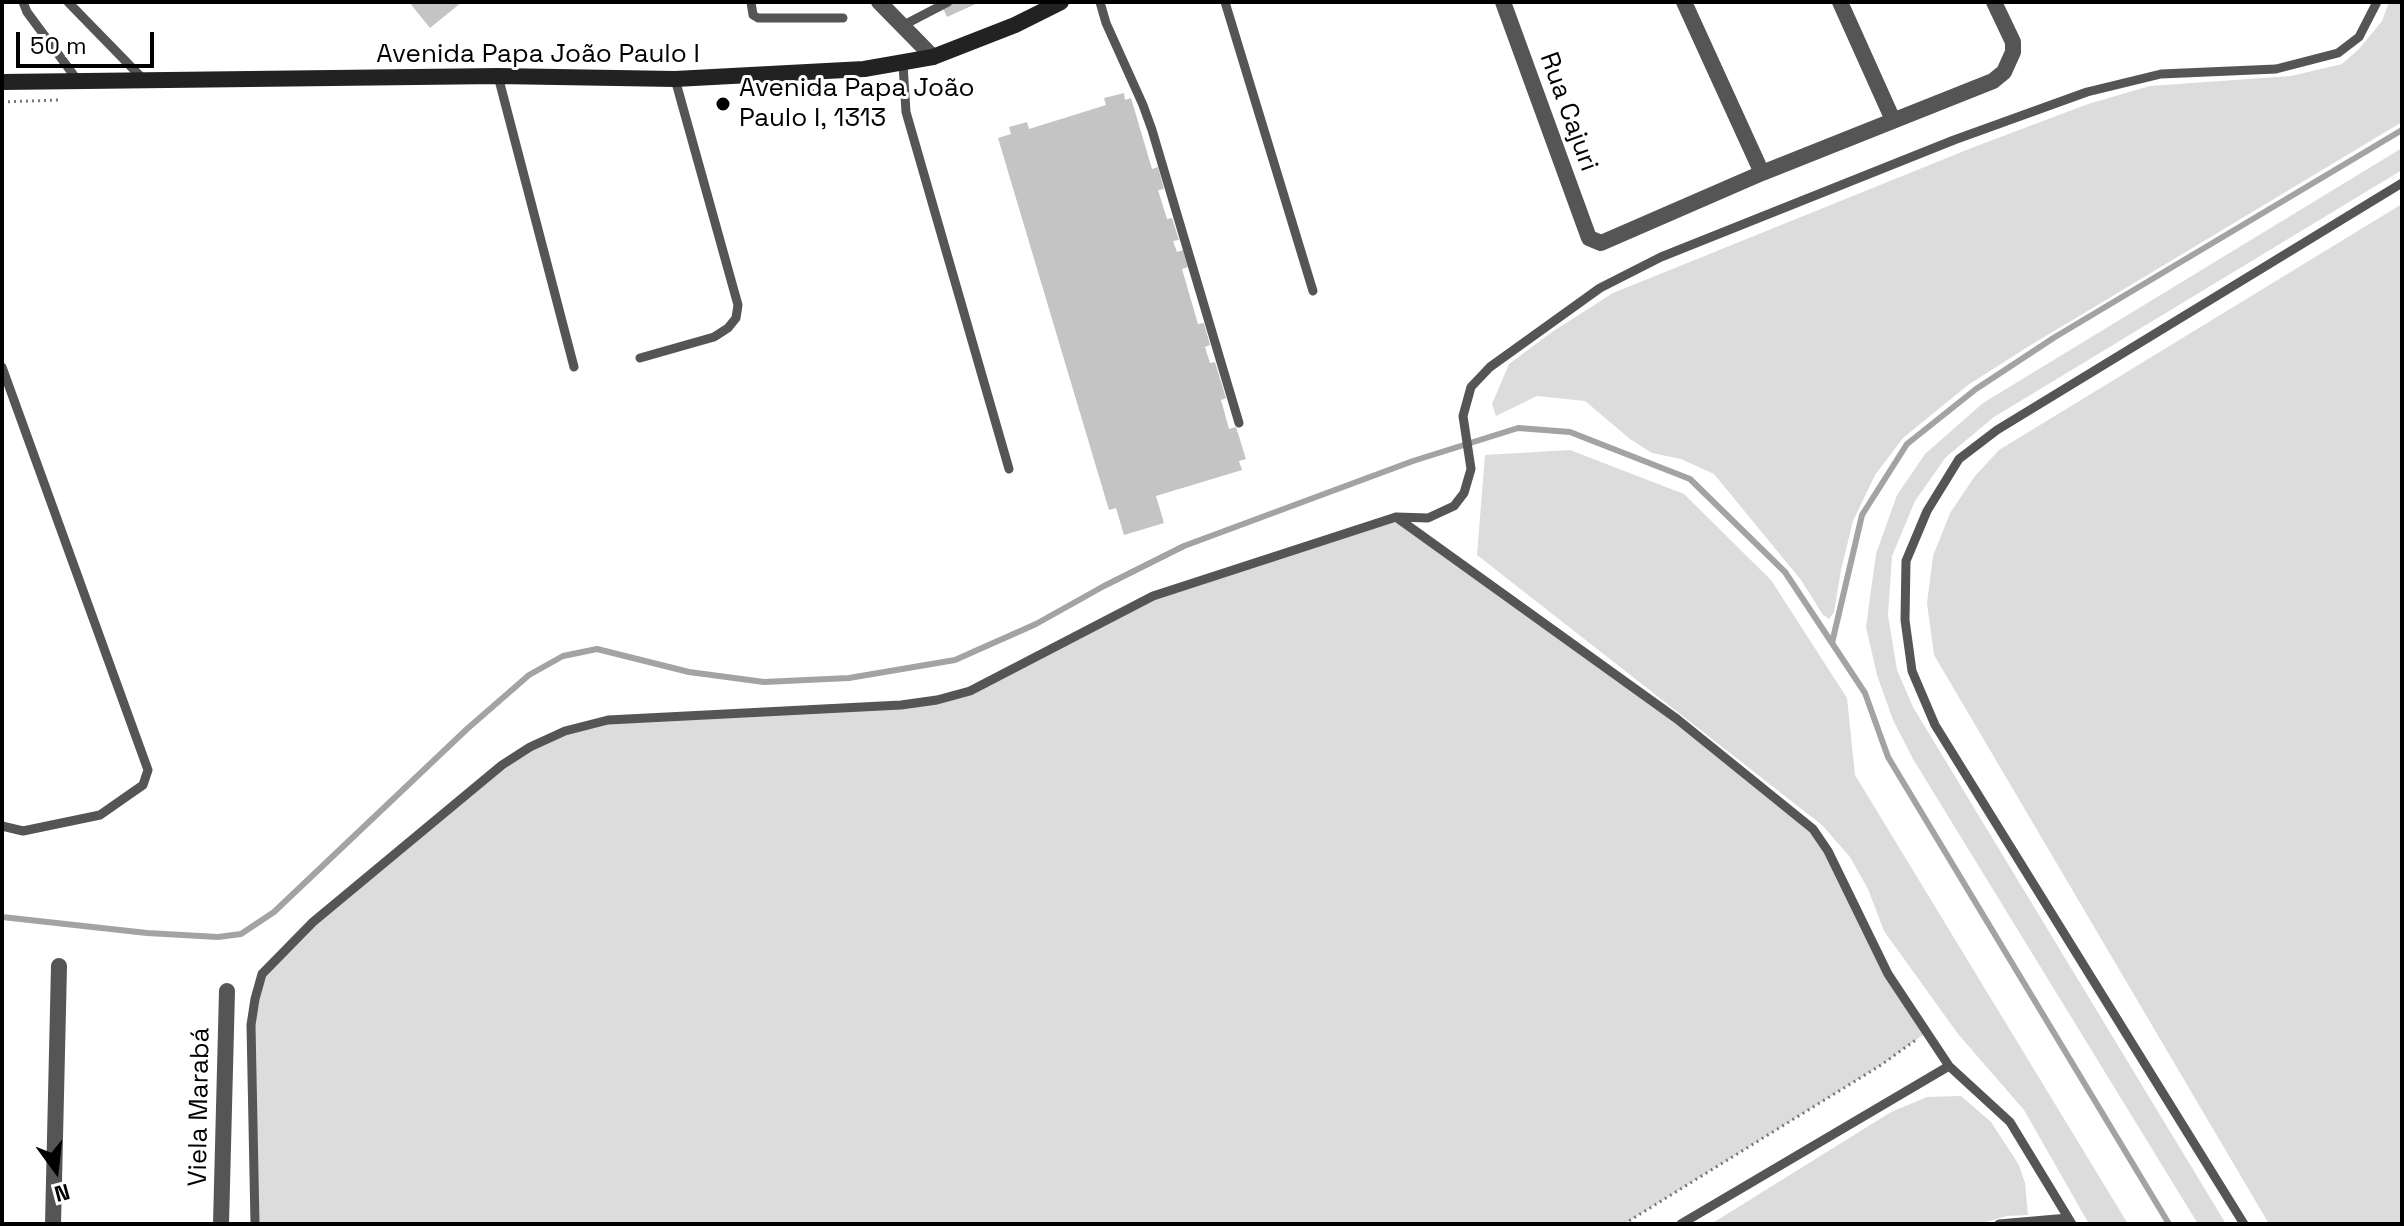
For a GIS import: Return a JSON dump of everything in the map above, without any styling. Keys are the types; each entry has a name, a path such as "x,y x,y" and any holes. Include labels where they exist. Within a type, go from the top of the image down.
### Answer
{"main road":[{"name":"Avenida Papa João Paulo I","path":"2,82 498,76 675,79 864,69 933,57 1015,25 1061,2"}],"street":[{"path":"879,2 933,57"},
{"name":"Rua Cajuri","path":"1503,2 1589,238 1601,243 1608,242 1762,173"},
{"path":"1684,2 1762,173 1993,81 2010,62 2013,42 1994,2"},
{"path":"1840,2 1893,120"},
{"path":"53,1224 59,966"},
{"name":"Viela Marabá","path":"221,1224 227,991"}],"lane":[{"path":"23,2 78,82"},
{"path":"68,2 146,82"},
{"path":"751,2 753,15 758,18 843,18"},
{"path":"902,26 948,2"},
{"path":"1100,2 1152,130 1239,423"},
{"path":"1225,2 1313,291"},
{"path":"255,1224 251,1025 262,974 313,922 502,765 530,747 565,731 608,720 901,705 948,697 970,691 1153,596 1396,517 1428,518 1454,506 1464,493 1471,469 1463,416 1471,387 1490,367 1600,288 1661,257 1954,140 2087,92 2161,74 2276,69 2338,53 2359,37 2377,2"},
{"path":"903,64 906,112 1009,469"},
{"path":"498,76 574,367"},
{"path":"640,358 714,337 736,318 738,305 675,79"},
{"path":"2244,1224 1935,725 1912,671 1905,620 1906,561 1927,511 1959,459 1997,430 2402,183"},
{"path":"2,367 148,770 143,785 100,815 23,831 2,826"},
{"path":"1396,517 1677,719 1813,829 1828,851 1888,974 1949,1066 2010,1122 2070,1221 1999,1224"},
{"path":"1681,1224 1949,1066"}],"path":[{"path":"1624,1224 1881,1065 1927,1032"}],"shaded area":[{"path":"2389,2 2402,2 2402,122 2026,348 1968,385 1903,438 1875,475 1853,521 1834,612 1829,619 1714,474 1681,459 1652,453 1630,439 1585,401 1537,396 1496,416 1492,404 1509,364 1613,293 2088,104 2150,86 2291,76 2342,64 2382,21"},
{"path":"2402,148 2402,170 1994,417 1946,457 1915,501 1892,556 1888,615 1897,670 1913,707 2226,1224 2198,1224 1913,759 1893,720 1877,675 1866,627 1876,554 1897,495 1925,454 1983,403"},
{"path":"2402,204 2402,1224 2269,1224 1934,655 1927,603 1933,556 1950,513 1975,476 1999,450"},
{"path":"1570,450 1684,494 1771,580 1847,698 1855,775 2128,1224 2089,1224 2024,1110 1958,1034 1884,931 1868,889 1850,857 1822,825 1477,555 1485,455"},
{"path":"1396,517 1677,719 1813,829 1888,974 1927,1032 1881,1065 1624,1224 255,1224 251,1025 262,974 280,953 519,754 588,725 901,705 970,691 1153,596"},
{"path":"1961,1096 1991,1122 2019,1165 2025,1183 2028,1215 2007,1216 1979,1224 1711,1224 1891,1112 1927,1097"}],"building":[{"path":"409,2 462,2 430,28"},
{"path":"940,2 980,2 947,17"},
{"path":"1124,93 1125,100 1131,98 1152,169 1158,167 1164,189 1158,190 1167,219 1172,218 1179,240 1173,241 1177,252 1183,250 1188,267 1182,269 1198,324 1204,323 1210,345 1205,347 1210,363 1215,362 1226,398 1221,400 1229,429 1236,427 1246,459 1239,461 1242,470 1156,496 1164,523 1124,535 1116,508 1109,510 998,138 1011,134 1009,127 1027,122 1029,129 1106,105 1104,98"}],"waterway":[{"path":"1832,643 1862,515 1907,444 1976,389 2055,337 2402,130"},
{"path":"2,917 147,933 218,937 241,934 274,912 467,729 529,675 563,656 597,649 689,672 764,682 849,678 955,660 1036,624 1184,546 1413,461 1518,428 1570,432 1690,479 1785,572 1865,693 1888,757 2169,1224"}],"place":[{"name":"Avenida Papa João Paulo I, 1313","path":"723,104"}]}
